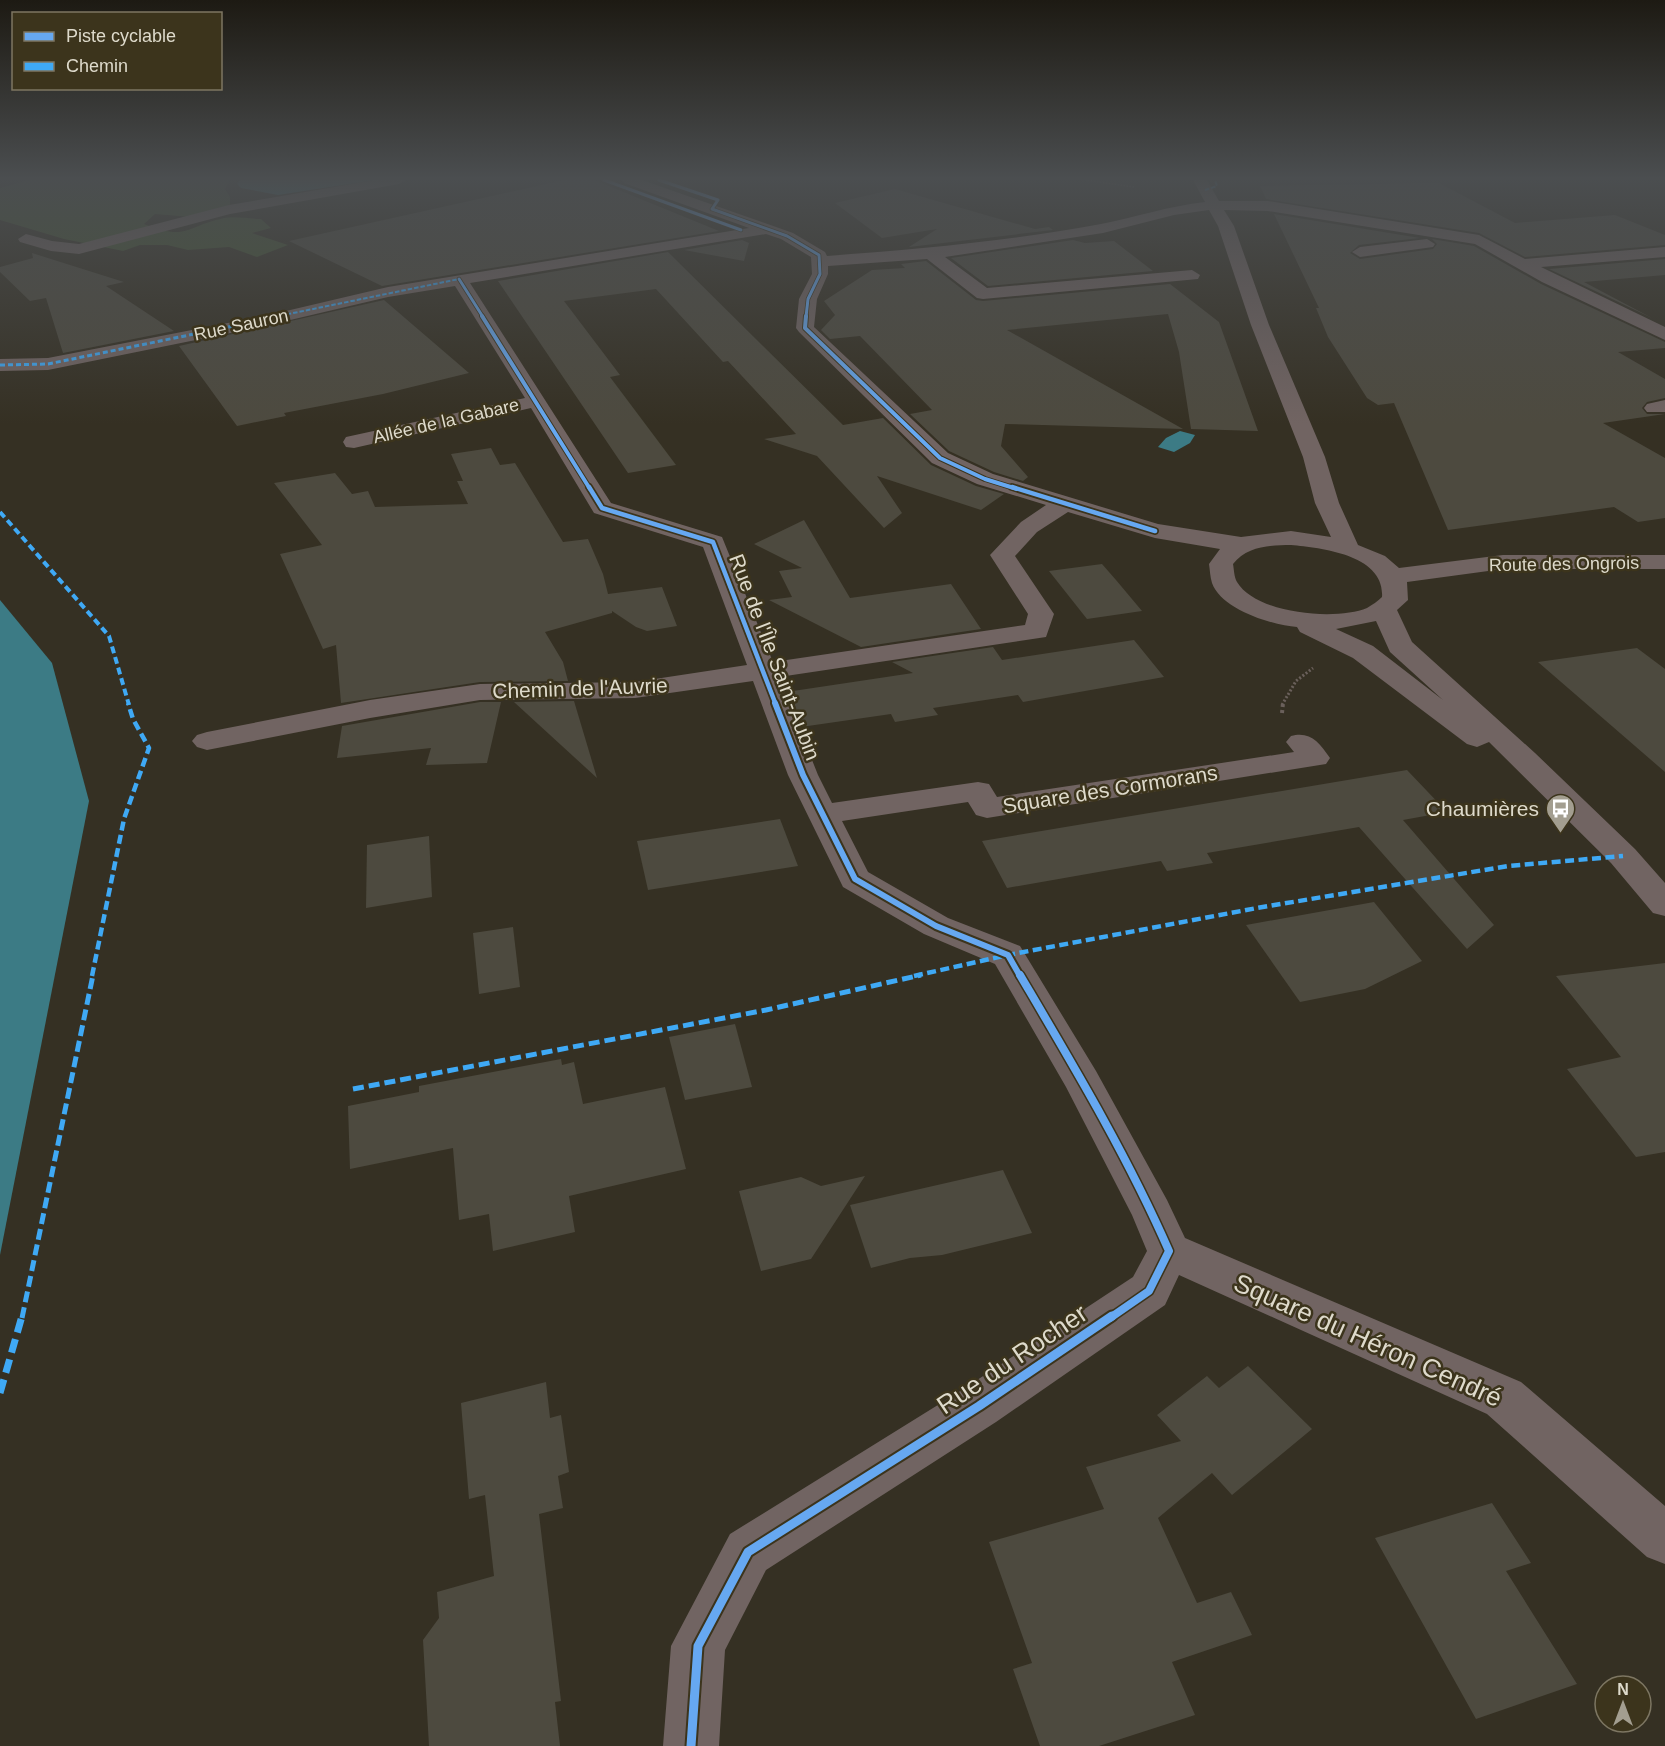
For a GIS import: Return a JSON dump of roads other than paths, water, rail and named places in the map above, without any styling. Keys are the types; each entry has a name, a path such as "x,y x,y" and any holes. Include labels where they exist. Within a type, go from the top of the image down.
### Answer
{"street":[{"name":"Rue Sauron","path":"0,365 48,364 459,279 568,261"},
{"path":"827,261 820,262 820,274 808,298 805,328 940,458 985,479 1062,505 1155,531 1243,545"},
{"path":"940,261 983,294 1192,275"},
{"path":"1238,261 1260,325 1314,457 1327,503 1348,548"},
{"path":"1518,261 1665,334"},
{"path":"1523,264 1553,261"},
{"name":"Rue de l'Île Saint-Aubin","path":"459,279 537,400 602,508 713,542 803,775 855,879 936,926 1008,955 1082,1081 1152,1212 1169,1251"},
{"name":"Allée de la Gabare","path":"354,442 537,400"},
{"path":"1291,538 1313,522 1327,503"},
{"name":"Chemin de l'Auvrie","path":"207,741 370,709 480,692 635,690 1037,631 1041,614 1002,555 1029,527 1062,505"},
{"path":"1155,531 1220,569 1227,587 1240,599 1260,609 1296,620 1363,652 1402,684 1571,805"},
{"path":"1220,569 1227,555 1243,545 1265,539 1291,538 1320,541 1348,548 1374,561 1392,576 1397,594 1395,600 1385,611 1353,622 1296,620"},
{"name":"Route des Ongrois","path":"1392,576 1503,562 1604,560 1665,562"},
{"path":"1385,611 1400,646 1448,688 1571,805 1623,856 1665,905"},
{"name":"Square des Cormorans","path":"823,814 978,791 987,808 1314,758 1301,742"},
{"name":"Square du Héron Cendré","path":"1169,1251 1504,1398 1665,1539"},
{"name":"Rue du Rocher","path":"691,1746 698,1646 748,1551 979,1406 1149,1291 1169,1251"}],"water":[{"path":"1180,431 1195,435 1190,443 1174,452 1158,447 1166,438"},
{"path":"0,600 52,663 89,801 0,1255"}],"place":[{"name":"Chaumières","path":"1560,834"}]}
